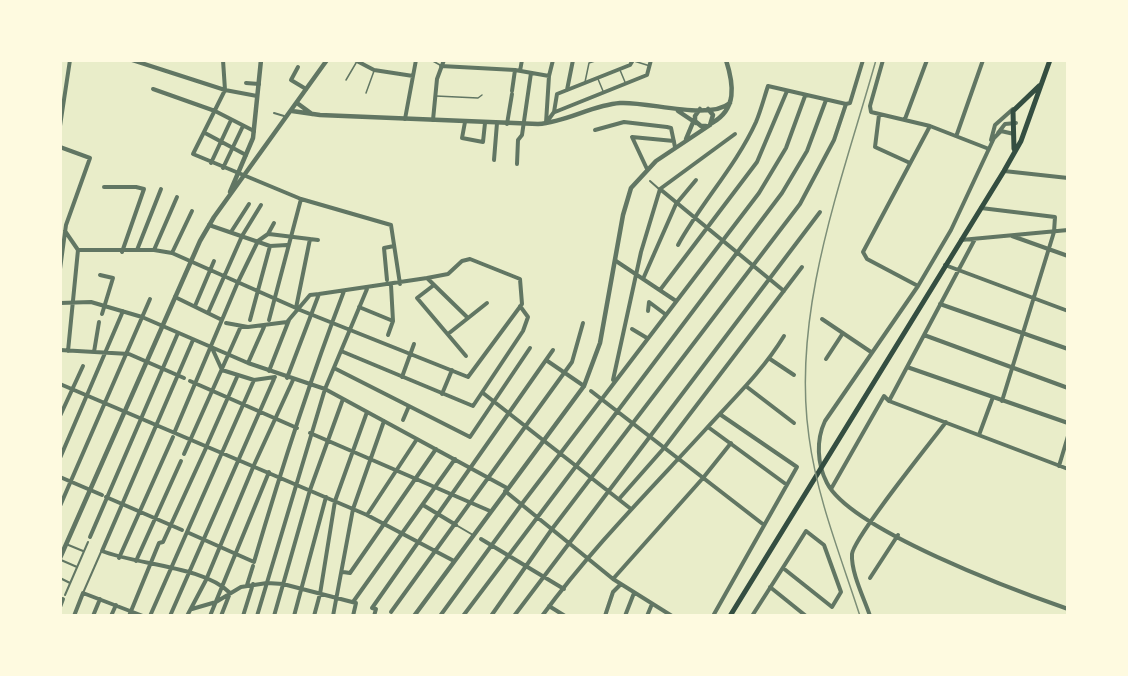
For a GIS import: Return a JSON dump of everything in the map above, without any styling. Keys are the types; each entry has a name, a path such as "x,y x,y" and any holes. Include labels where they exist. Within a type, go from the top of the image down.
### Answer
{"main road":[{"path":"730,616 1004,171 1030,119 1050,60"},
{"path":"1013,153 1016,107 1037,88 1044,77"},
{"path":"1016,107 1028,108 1030,119"},
{"path":"1014,121 1023,124 1030,119"}],"street":[{"path":"60,123 70,60"},
{"path":"132,60 225,90 257,96"},
{"path":"223,60 225,90 193,154 240,176 301,198 391,225 400,284"},
{"path":"240,176 253,135 261,60"},
{"path":"77,567 60,559 191,261 209,225 227,200 240,176 287,117 327,60"},
{"path":"405,118 416,60"},
{"path":"433,120 435,96 444,60"},
{"path":"507,124 512,92 522,60"},
{"path":"546,124 549,76 553,60"},
{"path":"567,91 573,60"},
{"path":"554,112 647,75 651,60"},
{"path":"414,616 584,386 600,344 631,188 647,169 675,144 723,117 730,103 732,85 726,60"},
{"path":"491,616 552,529 800,204 817,176 834,140 846,104 850,103 864,60"},
{"path":"883,60 870,106 871,112 930,126 990,146"},
{"path":"905,119 927,60"},
{"path":"957,134 983,60"},
{"path":"356,61 374,70 413,76"},
{"path":"546,124 554,112 557,94 620,69 633,61"},
{"path":"441,66 518,70 549,76"},
{"path":"298,67 291,80 307,90"},
{"path":"517,164 518,140 523,124 531,73"},
{"path":"246,83 259,84"},
{"path":"678,245 693,218 733,163 756,122 768,86 846,104"},
{"path":"153,89 215,111 268,142"},
{"path":"660,290 756,162 787,91"},
{"path":"440,616 612,384 759,193 782,155 805,96"},
{"path":"464,616 782,193 807,152 826,100"},
{"path":"297,103 312,114"},
{"path":"291,111 465,122 546,124 619,103 676,110 720,109 730,103"},
{"path":"990,146 995,125 1016,107"},
{"path":"684,141 695,121 696,112 701,109"},
{"path":"708,109 713,118 708,126"},
{"path":"676,110 708,126"},
{"path":"274,112 287,117"},
{"path":"879,115 875,147 910,163"},
{"path":"211,163 231,120"},
{"path":"1014,121 1005,124 990,146 951,230 918,286 871,352 819,432 822,470 831,489 848,507 898,536 964,569 1068,609"},
{"path":"465,122 462,138 483,142 485,123"},
{"path":"595,130 631,122 666,127 671,128 675,144"},
{"path":"494,160 497,123"},
{"path":"222,168 243,126"},
{"path":"918,286 867,259 863,252 930,126"},
{"path":"998,134 1006,131 1014,134"},
{"path":"204,133 246,155"},
{"path":"612,384 636,274 660,189 735,134"},
{"path":"647,169 632,137 661,139 675,144"},
{"path":"60,147 90,158 65,231 60,269"},
{"path":"1004,171 1068,178"},
{"path":"643,279 676,204 696,180"},
{"path":"650,181 784,291"},
{"path":"104,187 144,189 122,252"},
{"path":"137,250 161,189"},
{"path":"154,250 177,197"},
{"path":"269,320 301,198"},
{"path":"231,232 249,204"},
{"path":"208,313 242,236 261,206"},
{"path":"981,208 1055,217 1049,249 1002,400"},
{"path":"172,253 192,211"},
{"path":"514,616 820,212"},
{"path":"175,431 224,322 238,282 258,241 268,234 274,223"},
{"path":"209,225 270,246 287,245"},
{"path":"961,240 1068,230"},
{"path":"65,231 78,250 68,351"},
{"path":"268,234 318,240"},
{"path":"1011,235 1068,256"},
{"path":"889,401 975,238"},
{"path":"298,309 310,239"},
{"path":"250,320 270,246"},
{"path":"387,280 384,248 394,246"},
{"path":"78,250 122,252 154,250 172,253 312,315 468,377 521,305"},
{"path":"269,371 290,319 310,295 400,284 448,274 462,261 470,259 520,279 521,305 526,312 526,323 473,406 340,351"},
{"path":"195,306 213,261"},
{"path":"616,261 676,301"},
{"path":"945,265 1068,311"},
{"path":"619,499 664,448 802,267"},
{"path":"100,275 112,278 102,314"},
{"path":"426,278 468,318"},
{"path":"388,335 393,321 391,285"},
{"path":"434,285 417,298 466,356"},
{"path":"256,616 310,433 340,351 367,289"},
{"path":"247,585 279,476 297,428 308,384 344,291"},
{"path":"287,378 319,294"},
{"path":"175,297 224,322 241,326 264,327 290,319"},
{"path":"60,506 150,299"},
{"path":"648,310 649,302 665,314"},
{"path":"60,303 104,305 142,317 248,363 325,389 490,478 613,579 670,616"},
{"path":"448,334 487,303"},
{"path":"940,304 1068,349"},
{"path":"359,308 393,321"},
{"path":"60,458 123,311"},
{"path":"822,319 871,352"},
{"path":"94,352 99,322"},
{"path":"391,612 565,372 577,348 583,323"},
{"path":"184,454 241,326"},
{"path":"248,363 264,327"},
{"path":"632,329 647,338"},
{"path":"60,607 84,552 104,496 142,417 178,333"},
{"path":"826,359 843,333"},
{"path":"924,334 1068,388"},
{"path":"542,616 631,509 747,387 770,359 784,336"},
{"path":"74,616 194,340"},
{"path":"402,377 414,344"},
{"path":"212,348 222,370 237,377 254,380 274,379"},
{"path":"334,368 470,437 530,348"},
{"path":"60,350 126,354 184,378"},
{"path":"374,616 374,608 418,542 553,350"},
{"path":"770,359 794,375"},
{"path":"546,360 584,386"},
{"path":"60,416 83,366"},
{"path":"907,368 1068,423"},
{"path":"442,393 452,370"},
{"path":"170,616 277,374"},
{"path":"130,614 150,564 171,525 237,377"},
{"path":"150,616 254,380"},
{"path":"187,616 206,580 254,465 293,380"},
{"path":"190,381 297,428"},
{"path":"60,384 157,423 367,515 454,561"},
{"path":"747,387 795,423"},
{"path":"591,391 764,525"},
{"path":"483,393 631,509"},
{"path":"831,489 884,396 889,401 1068,469"},
{"path":"979,435 993,397"},
{"path":"274,616 310,490 343,399"},
{"path":"404,420 409,406"},
{"path":"314,616 321,594 335,501 367,412"},
{"path":"713,616 797,467 721,415"},
{"path":"333,616 353,509 384,421"},
{"path":"870,616 852,558 853,550 872,520 946,422"},
{"path":"708,427 787,484"},
{"path":"310,433 490,511"},
{"path":"1059,466 1068,436"},
{"path":"119,558 173,437"},
{"path":"367,515 417,439"},
{"path":"613,579 731,443"},
{"path":"343,572 350,573 436,449"},
{"path":"353,616 354,603 454,459"},
{"path":"136,561 181,460"},
{"path":"210,616 269,472"},
{"path":"60,477 182,530"},
{"path":"294,616 326,497"},
{"path":"423,505 473,535"},
{"path":"752,616 806,531 824,545 842,592 832,607 783,568"},
{"path":"189,533 236,553 253,564"},
{"path":"870,579 898,536"},
{"path":"481,539 564,589"},
{"path":"66,544 84,552"},
{"path":"102,551 119,558 189,573 224,586 230,593"},
{"path":"60,578 70,583"},
{"path":"192,609 216,602 247,585 267,583 284,584 354,603"},
{"path":"243,616 253,584"},
{"path":"604,616 614,592 621,584"},
{"path":"770,587 806,616"},
{"path":"83,593 116,605 130,614 143,616"},
{"path":"221,616 230,593"},
{"path":"625,616 634,593"},
{"path":"93,616 100,599"},
{"path":"647,616 652,604"},
{"path":"111,616 116,605"},
{"path":"549,606 565,616"}],"lane":[{"path":"431,60 435,65 441,66"},
{"path":"584,60 589,63 598,60"},
{"path":"346,80 356,61"},
{"path":"633,61 651,66"},
{"path":"585,84 589,63"},
{"path":"620,69 626,83"},
{"path":"366,93 374,70"},
{"path":"597,78 603,93"},
{"path":"435,96 478,98 482,95"}],"railway":[{"path":"860,616 830,527 818,482 809,437 805,390 807,342 813,294 823,247 876,60"}]}
